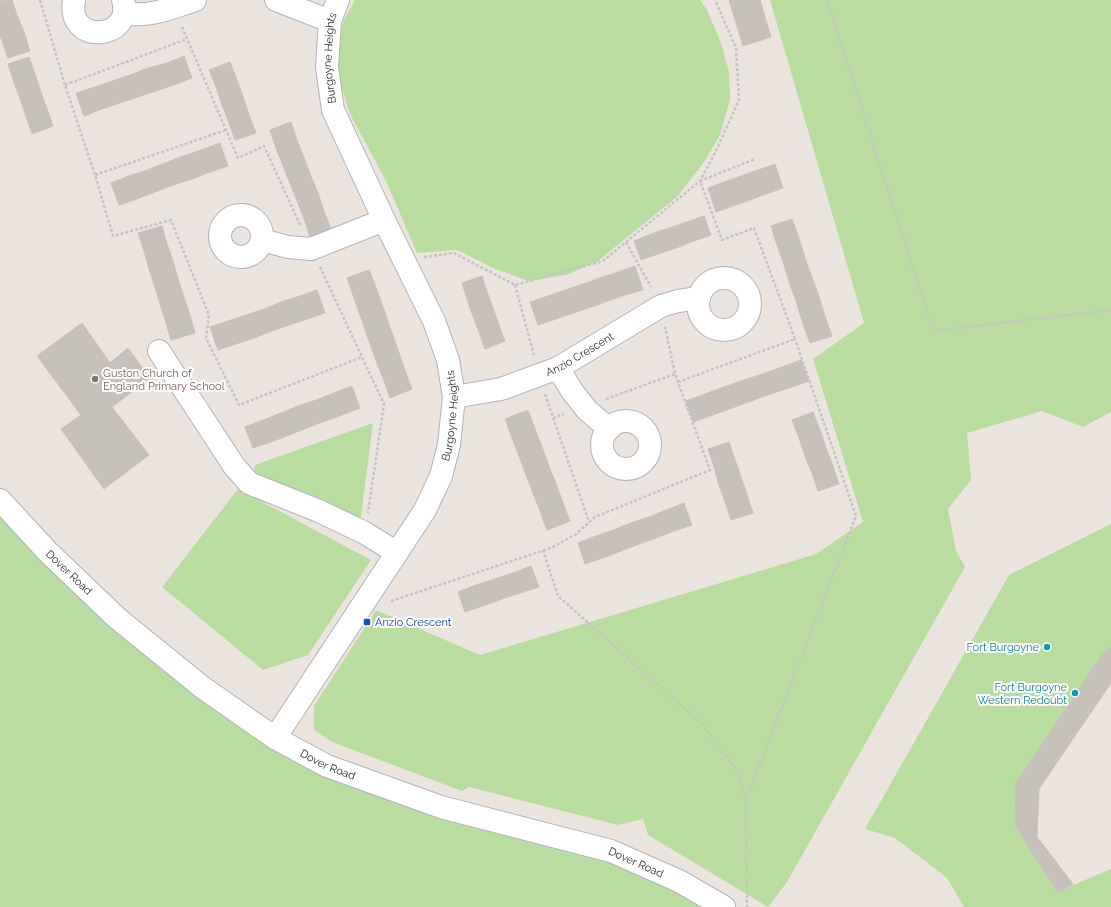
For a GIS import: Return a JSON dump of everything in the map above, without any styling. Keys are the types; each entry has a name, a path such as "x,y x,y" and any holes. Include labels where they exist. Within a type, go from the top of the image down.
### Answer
{"street":[{"path":"74,0 73,10 75,18 81,26 88,31 97,33 106,32 114,28 120,22 124,7 136,16 149,15 195,0"},
{"path":"276,0 330,21"},
{"name":"Burgoyne Heights","path":"275,738 425,510 441,476 449,445 454,397 448,360 434,321 384,220 333,110 326,67 330,21 338,0"},
{"path":"262,240 288,247 311,249 384,220"},
{"name":"Anzio Crescent","path":"454,397 501,389 549,371 661,306 678,301 699,298"},
{"path":"159,351 234,466 249,483 318,511 365,533 397,553"},
{"path":"549,371 572,391 584,406 609,429"},
{"name":"Dover Road","path":"0,500 48,552 117,618 202,687 275,738 327,766 441,807 611,851 679,881 724,907"}],"path":[{"path":"40,0 65,85 95,175 113,236 171,220 208,315 206,338 239,405 362,357"},
{"path":"715,0 736,48 739,100 713,158 700,181 722,240 754,228 795,339 856,516 746,800"},
{"path":"827,0 933,331 1111,310"},
{"path":"173,7 238,158 264,146 384,404 365,533"},
{"path":"65,85 187,39"},
{"path":"95,175 226,130"},
{"path":"515,285 603,260 700,181 755,159"},
{"path":"388,602 551,548 576,534 595,517 710,470 675,374 661,306 626,242"},
{"path":"404,260 454,253 515,285 549,371 553,419 589,522"},
{"path":"678,382 795,339"},
{"path":"553,419 584,406 675,374"},
{"path":"543,550 558,596 700,722 738,772 746,800 747,907"}],"green space":[{"path":"355,0 700,0 707,10 721,43 729,72 730,100 720,135 704,162 678,196 598,261 566,275 528,281 493,268 457,250 417,253 386,181 350,114 339,79 338,52 343,22"},
{"path":"770,0 1111,0 1111,412 1083,427 1042,411 967,433 971,480 948,509 956,551 965,567 787,882 768,907 648,835 643,819 618,825 469,787 462,791 332,742 314,730 314,706 376,610 480,655 816,554 863,522 813,359 864,323"},
{"path":"373,423 360,524 253,477 255,465"},
{"path":"238,489 371,560 308,655 263,670 162,587"},
{"path":"0,499 117,618 327,766 611,851 724,907 0,907"},
{"path":"1111,524 1111,647 1102,655 1015,784 1017,828 1058,893 1111,869 1111,907 964,907 947,878 895,838 865,829 1009,575"}],"building":[{"path":"12,0 17,15 0,21 0,1"},
{"path":"729,0 760,0 771,37 743,46"},
{"path":"17,15 24,32 2,41 0,36 0,21"},
{"path":"24,32 30,51 8,58 2,41"},
{"path":"184,56 192,78 174,85 167,63"},
{"path":"29,57 35,74 14,82 8,64"},
{"path":"230,62 237,80 216,87 209,70"},
{"path":"167,63 174,85 156,91 148,68"},
{"path":"148,68 156,91 138,97 130,75"},
{"path":"35,74 41,92 20,99 14,82"},
{"path":"130,75 138,97 120,103 112,81"},
{"path":"237,80 243,97 222,105 216,87"},
{"path":"112,81 120,103 102,109 95,87"},
{"path":"95,87 102,109 84,116 76,93"},
{"path":"41,92 47,109 26,116 20,99"},
{"path":"243,97 249,115 229,123 222,105"},
{"path":"47,109 53,126 32,134 26,116"},
{"path":"249,115 256,133 235,140 229,123"},
{"path":"291,122 297,140 276,148 270,130"},
{"path":"297,140 304,158 283,166 276,148"},
{"path":"220,143 228,166 210,172 201,150"},
{"path":"201,150 210,172 192,179 183,156"},
{"path":"183,156 192,179 173,185 165,163"},
{"path":"304,158 311,176 290,183 283,166"},
{"path":"165,163 173,185 155,192 147,170"},
{"path":"775,164 783,188 766,194 758,170"},
{"path":"147,170 155,192 137,199 129,176"},
{"path":"758,170 766,194 750,200 741,176"},
{"path":"129,176 137,199 119,205 111,183"},
{"path":"311,176 318,193 297,201 290,183"},
{"path":"741,176 750,200 733,206 724,182"},
{"path":"724,182 733,206 716,212 708,188"},
{"path":"318,193 324,211 304,219 297,201"},
{"path":"324,211 331,229 310,237 304,219"},
{"path":"704,216 711,235 694,241 687,222"},
{"path":"792,219 799,238 777,245 771,226"},
{"path":"687,222 694,241 676,248 669,228"},
{"path":"162,226 167,244 144,251 138,233"},
{"path":"669,228 676,248 658,254 651,234"},
{"path":"651,234 658,254 641,260 634,241"},
{"path":"799,238 805,258 784,265 777,245"},
{"path":"167,244 173,261 149,269 144,251"},
{"path":"805,258 812,277 790,284 784,265"},
{"path":"173,261 178,279 155,287 149,269"},
{"path":"635,266 643,290 625,295 618,272"},
{"path":"369,270 377,290 354,298 347,278"},
{"path":"618,272 625,295 608,301 600,278"},
{"path":"482,276 487,292 467,299 462,283"},
{"path":"812,277 819,297 797,304 790,284"},
{"path":"600,278 608,301 591,307 583,284"},
{"path":"178,279 184,297 160,304 155,287"},
{"path":"583,284 591,307 573,313 565,290"},
{"path":"317,290 325,313 307,319 300,296"},
{"path":"377,290 384,310 361,318 354,298"},
{"path":"565,290 573,313 556,319 548,296"},
{"path":"487,292 493,308 473,316 467,299"},
{"path":"300,296 307,319 289,325 281,302"},
{"path":"548,296 556,319 538,325 530,302"},
{"path":"184,297 190,315 166,323 160,304"},
{"path":"819,297 825,316 803,324 797,304"},
{"path":"281,302 289,325 272,331 264,309"},
{"path":"493,308 499,325 479,332 473,316"},
{"path":"264,309 272,331 254,338 246,315"},
{"path":"384,310 391,330 368,338 361,318"},
{"path":"190,315 195,333 171,340 166,323"},
{"path":"246,315 254,338 236,344 228,321"},
{"path":"825,316 832,336 810,343 803,324"},
{"path":"228,321 236,344 218,350 210,327"},
{"path":"82,323 110,363 128,348 150,378 112,407 149,455 104,489 61,429 81,415 37,356"},
{"path":"499,325 505,341 485,349 479,332"},
{"path":"391,330 398,350 375,358 368,338"},
{"path":"398,350 405,370 383,378 375,358"},
{"path":"801,360 809,381 789,388 782,367"},
{"path":"782,367 789,388 770,394 763,374"},
{"path":"405,370 412,389 390,398 383,378"},
{"path":"763,374 770,394 751,401 744,380"},
{"path":"744,380 751,401 732,408 724,387"},
{"path":"352,386 360,408 342,415 334,393"},
{"path":"724,387 732,408 713,415 705,394"},
{"path":"334,393 342,415 325,421 316,400"},
{"path":"705,394 713,415 693,422 686,401"},
{"path":"316,400 325,421 307,428 298,406"},
{"path":"298,406 307,428 289,435 281,413"},
{"path":"528,410 535,429 512,438 505,419"},
{"path":"813,412 820,430 799,438 792,420"},
{"path":"281,413 289,435 271,442 263,420"},
{"path":"263,420 271,442 253,448 245,427"},
{"path":"535,429 542,447 519,456 512,438"},
{"path":"820,430 826,448 805,456 799,438"},
{"path":"729,442 735,460 714,467 708,449"},
{"path":"542,447 549,466 526,475 519,456"},
{"path":"826,448 833,466 812,473 805,456"},
{"path":"735,460 741,477 719,485 714,467"},
{"path":"549,466 556,484 533,493 526,475"},
{"path":"833,466 839,484 818,491 812,473"},
{"path":"741,477 747,495 725,502 719,485"},
{"path":"556,484 563,503 540,511 533,493"},
{"path":"747,495 753,513 731,520 725,502"},
{"path":"563,503 570,521 547,530 540,511"},
{"path":"684,503 692,525 674,531 666,510"},
{"path":"666,510 674,531 656,538 649,517"},
{"path":"649,517 656,538 639,544 631,523"},
{"path":"631,523 639,544 621,551 613,530"},
{"path":"613,530 621,551 603,558 596,536"},
{"path":"596,536 603,558 585,564 578,543"},
{"path":"531,566 539,587 520,593 513,573"},
{"path":"513,573 520,593 502,599 495,579"},
{"path":"495,579 502,599 483,606 476,585"},
{"path":"476,585 483,606 465,612 458,592"},
{"path":"1111,647 1111,683 1039,789 1037,837 1073,884 1058,893 1016,827 1015,784 1102,655"}],"place":[{"name":"Guston Church of England Primary School","path":"95,379"},
{"name":"Anzio Crescent","path":"367,622"},
{"name":"Fort Burgoyne","path":"1047,647"},
{"name":"Fort Burgoyne Western Redoubt","path":"1075,693"}]}
